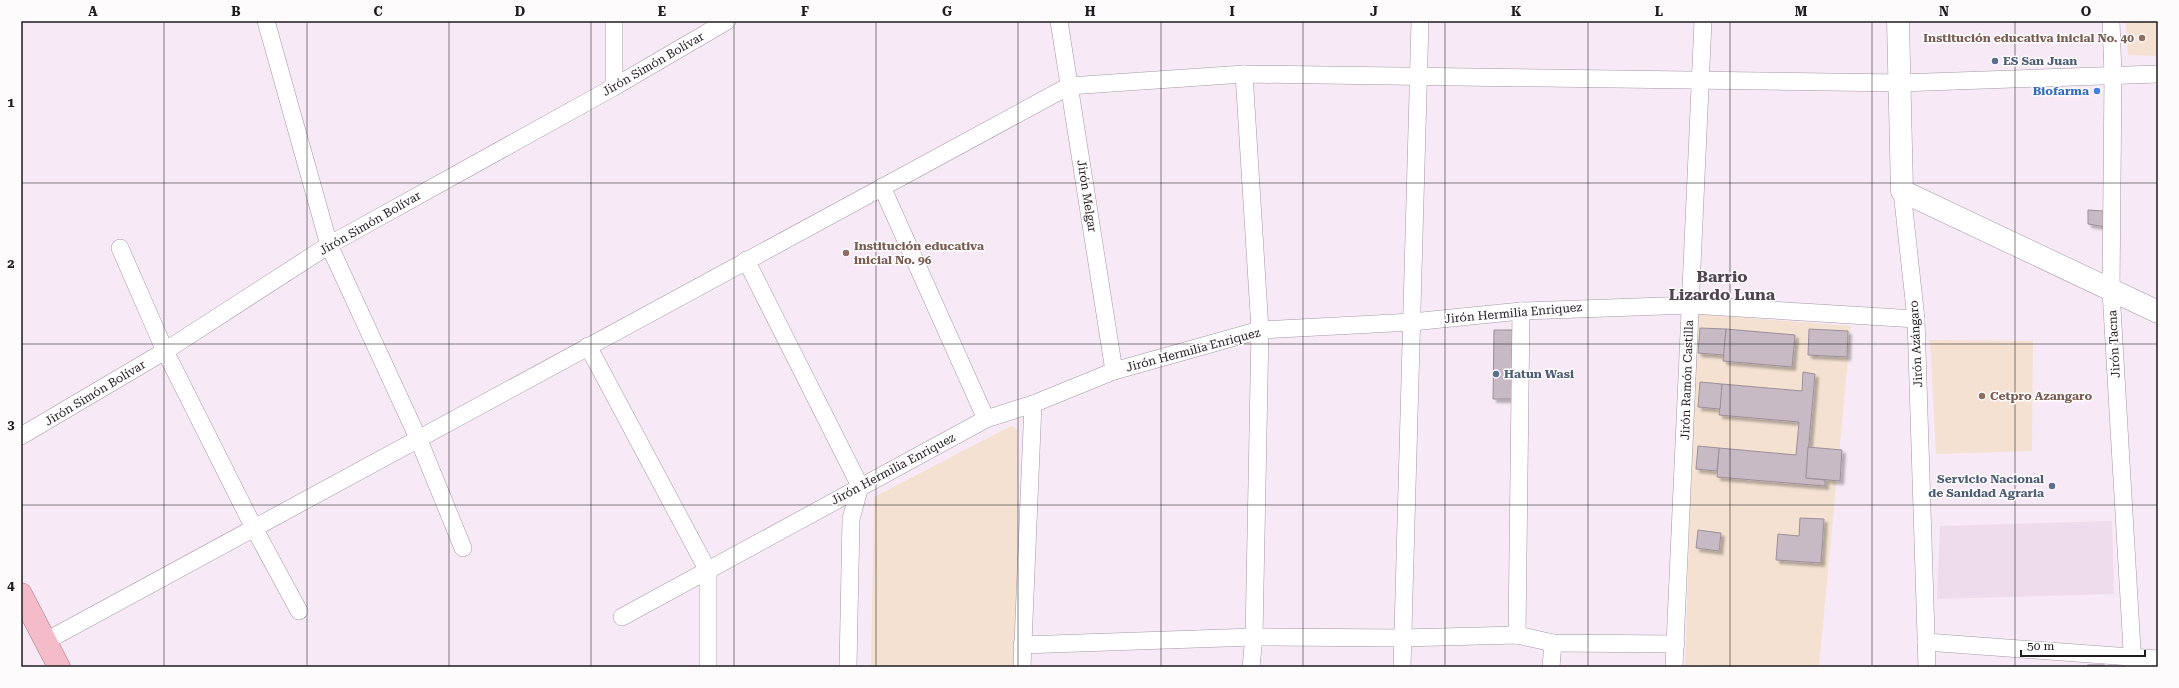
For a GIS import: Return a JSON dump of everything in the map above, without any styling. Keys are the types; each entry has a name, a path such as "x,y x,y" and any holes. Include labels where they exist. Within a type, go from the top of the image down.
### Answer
{"highway":[{"path":"21,594 59,667"}],"street":[{"path":"266,21 329,245 418,438 463,548"},
{"path":"614,21 614,87"},
{"name":"Jirón Simón Bolívar","path":"21,436 165,351 329,245 614,87 727,21"},
{"name":"Jirón Melgar","path":"1059,21 1114,371"},
{"path":"1402,667 1420,21"},
{"name":"Jirón Ramón Castilla","path":"1674,667 1704,21"},
{"name":"Jirón Azángaro","path":"1898,21 1902,190 1916,319 1926,667"},
{"name":"Jirón Tacna","path":"2110,21 2113,75 2111,291 2132,662"},
{"path":"1244,74 1260,330 1254,637 1252,667"},
{"path":"46,641 1069,86 1244,74 1419,75 1899,83 2158,74"},
{"path":"882,187 986,419"},
{"path":"1902,190 2111,291 2158,312"},
{"path":"120,248 165,351 254,528 299,611"},
{"path":"746,260 860,486 851,519 848,667"},
{"name":"Jirón Hermilia Enriquez","path":"622,616 708,571 860,486 986,419 1033,404 1114,371 1260,330 1412,322 1521,310 1691,305 1916,319"},
{"path":"1517,635 1521,310"},
{"path":"588,346 708,571 708,667"},
{"path":"1022,667 1033,404"},
{"path":"1022,645 1254,637 1403,638 1517,635 1553,643 1676,644"},
{"path":"1926,642 2132,662 2158,659"},
{"path":"1550,667 1553,643"}],"shaded area":[{"name":"Institución educativa inicial No. 40","path":"2126,21 2158,21 2158,56 2128,55"},
{"path":"1696,314 1851,326 1819,667 1685,665"},
{"name":"Cetpro Azangaro","path":"1930,340 2033,341 2032,451 1936,454"},
{"path":"1011,426 1018,430 1018,667 871,667 874,497"},
{"path":"2112,521 2114,594 1937,599 1940,526"}],"building":[{"path":"2088,210 2104,211 2106,227 2088,224"},
{"path":"1700,328 1726,329 1724,355 1698,353"},
{"path":"1726,329 1795,335 1792,367 1723,361"},
{"path":"1809,329 1848,331 1847,357 1808,355"},
{"path":"1494,330 1516,330 1515,399 1493,399"},
{"path":"1803,372 1815,374 1806,478 1825,480 1825,486 1717,477 1719,448 1796,455 1799,422 1719,415 1722,384 1802,391"},
{"path":"1700,382 1722,384 1720,409 1698,407"},
{"path":"1698,446 1719,448 1717,471 1696,469"},
{"path":"1808,447 1842,450 1840,481 1806,478"},
{"path":"1800,518 1824,519 1821,563 1776,560 1778,534 1799,536"},
{"path":"1698,530 1721,533 1719,551 1696,548"},
{"path":"2088,665 2104,665 2104,667 2088,667"}],"place":[{"name":"Institución educativa inicial No. 40","path":"2142,38"},
{"name":"ES San Juan","path":"1995,61"},
{"name":"Biofarma","path":"2097,91"},
{"name":"Institución educativa inicial No. 96","path":"846,253"},
{"name":"Hatun Wasi","path":"1496,374"},
{"name":"Cetpro Azangaro","path":"1982,396"},
{"name":"Servicio Nacional de Sanidad Agraria","path":"2052,486"}],"district":[{"name":"Barrio Lizardo Luna","path":"1722,285"}]}
